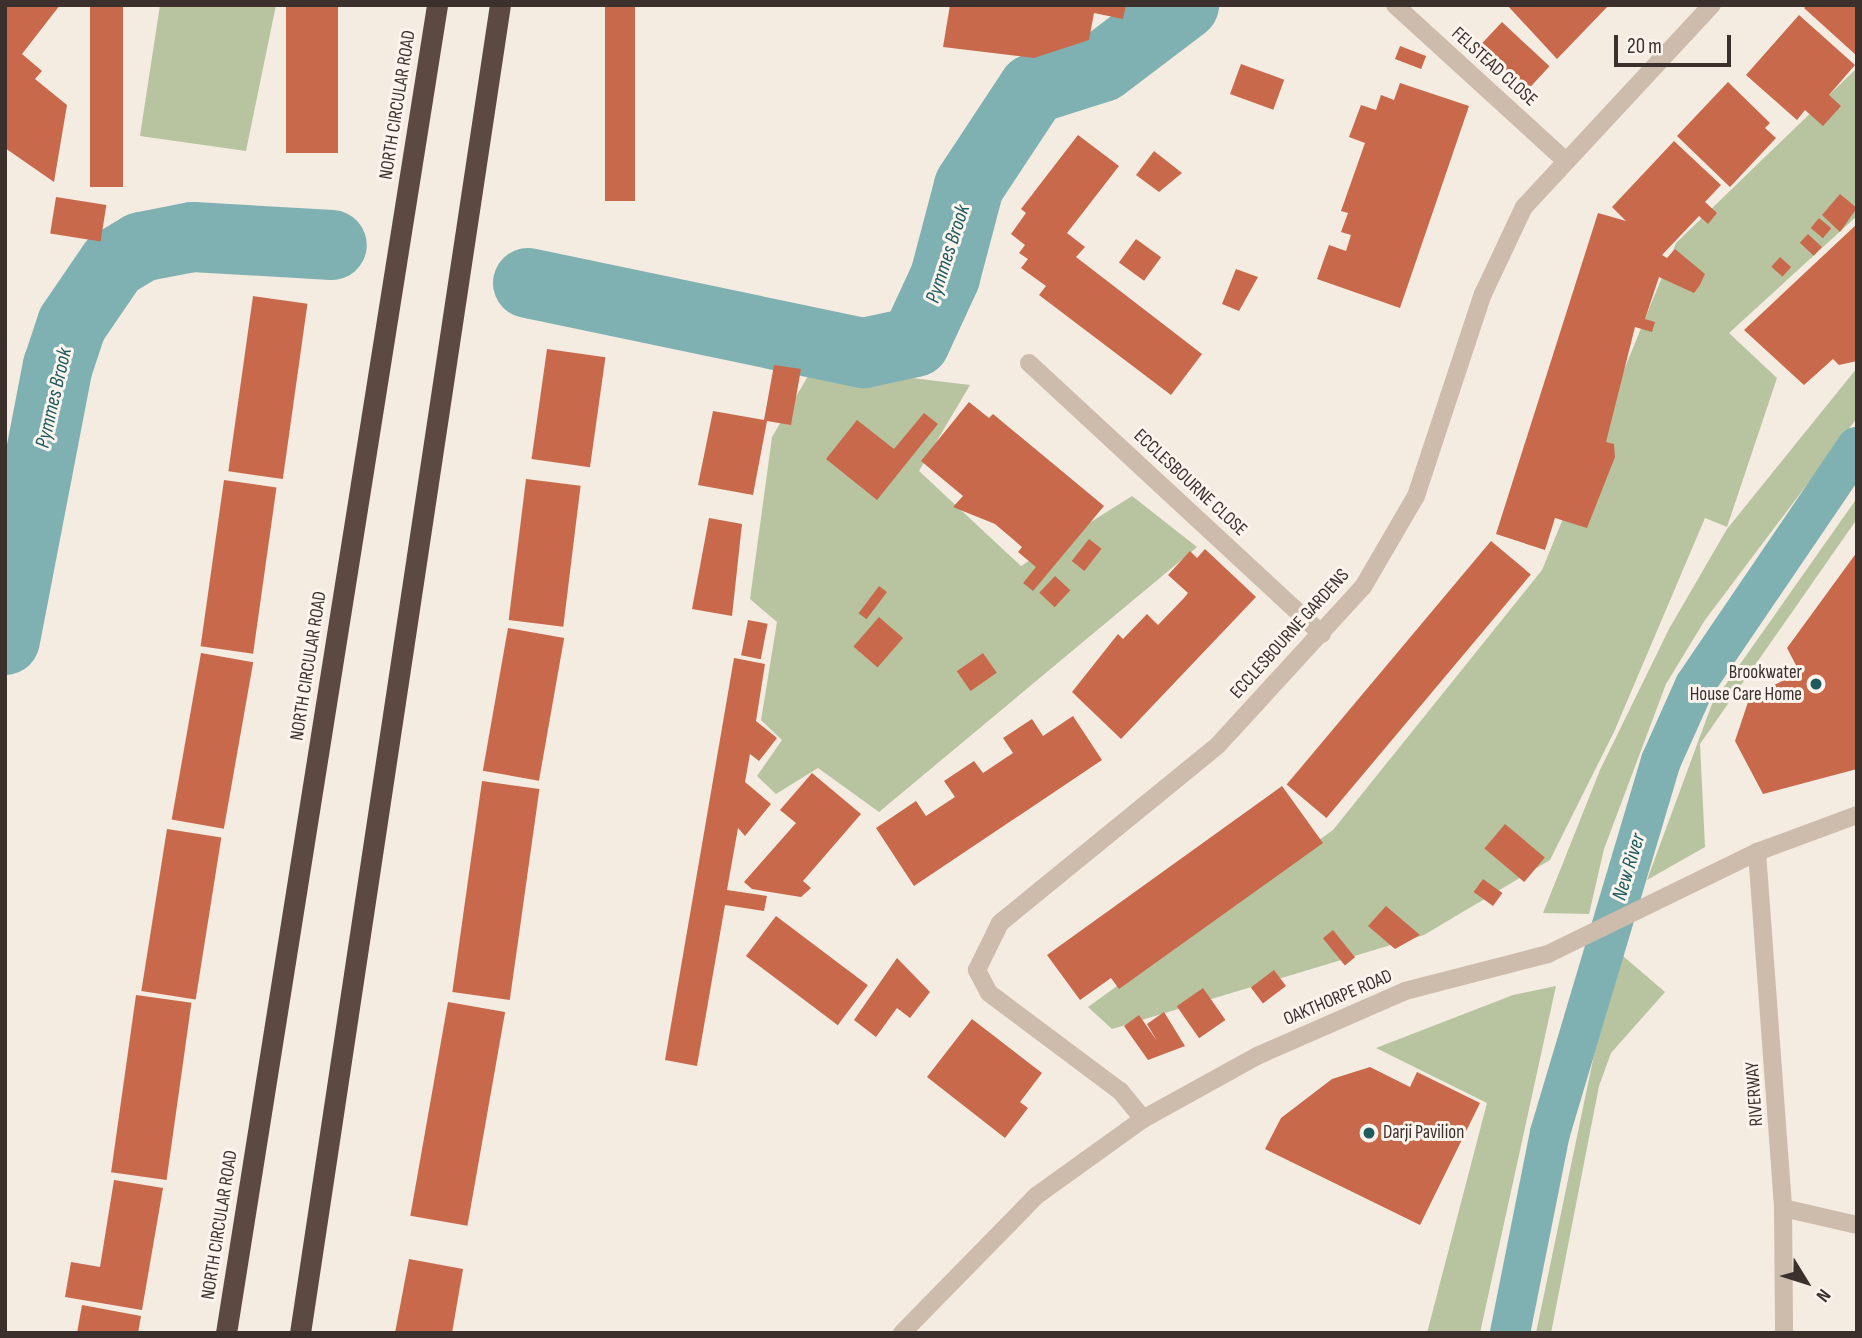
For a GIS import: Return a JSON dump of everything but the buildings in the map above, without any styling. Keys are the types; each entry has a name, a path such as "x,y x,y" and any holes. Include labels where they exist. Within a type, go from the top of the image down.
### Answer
{"highway":[{"name":"NORTH CIRCULAR ROAD","path":"226,1333 437,5"},
{"path":"300,1333 500,5"}],"street":[{"name":"FELSTEAD CLOSE","path":"1395,5 1565,160"},
{"name":"ECCLESBOURNE GARDENS","path":"1143,1119 1120,1091 989,993 977,970 1000,923 1218,745 1363,587 1416,496 1483,294 1524,207 1565,160 1713,5"},
{"name":"ECCLESBOURNE CLOSE","path":"1028,363 1322,634"},
{"name":"OAKTHORPE ROAD","path":"902,1333 1036,1196 1143,1119 1256,1056 1405,991 1548,954 1757,852 1857,815"},
{"name":"RIVERWAY","path":"1757,852 1783,1208 1784,1333"},
{"path":"1783,1208 1857,1225"}],"green space":[{"path":"160,5 276,5 246,151 140,136"},
{"path":"1857,68 1857,216 1729,333 1777,378 1727,527 1705,518 1614,732 1550,860 1424,935 1112,1029 1088,1007 1333,830 1542,570 1676,243"},
{"path":"814,366 970,385 919,471 1021,566 1132,496 1197,547 879,812 818,768 776,794 757,776 782,740 761,720 777,622 750,599 772,437"},
{"path":"1857,368 1857,418 1705,620 1666,684 1604,849 1589,914 1543,913 1600,770 1669,629 1727,529"},
{"path":"1857,498 1857,519 1700,744 1705,847 1647,880 1712,704"},
{"path":"1623,956 1665,992 1611,1053 1599,1086 1551,1333 1536,1333 1594,1055"},
{"path":"1556,986 1480,1333 1427,1333 1487,1103 1376,1048 1513,995"}],"waterway":[{"name":"Pymmes Brook","path":"528,283 864,353 915,342 945,277 969,186 1033,89 1102,67 1184,5"},
{"name":"Pymmes Brook","path":"5,640 58,366 72,324 113,264 141,247 193,237 332,245"},
{"name":"New River","path":"1510,1333 1550,1133 1661,761 1695,685 1857,447"}],"place":[{"name":"Brookwater House Care Home","path":"1816,684"},
{"name":"Darji Pavilion","path":"1369,1133"}]}
